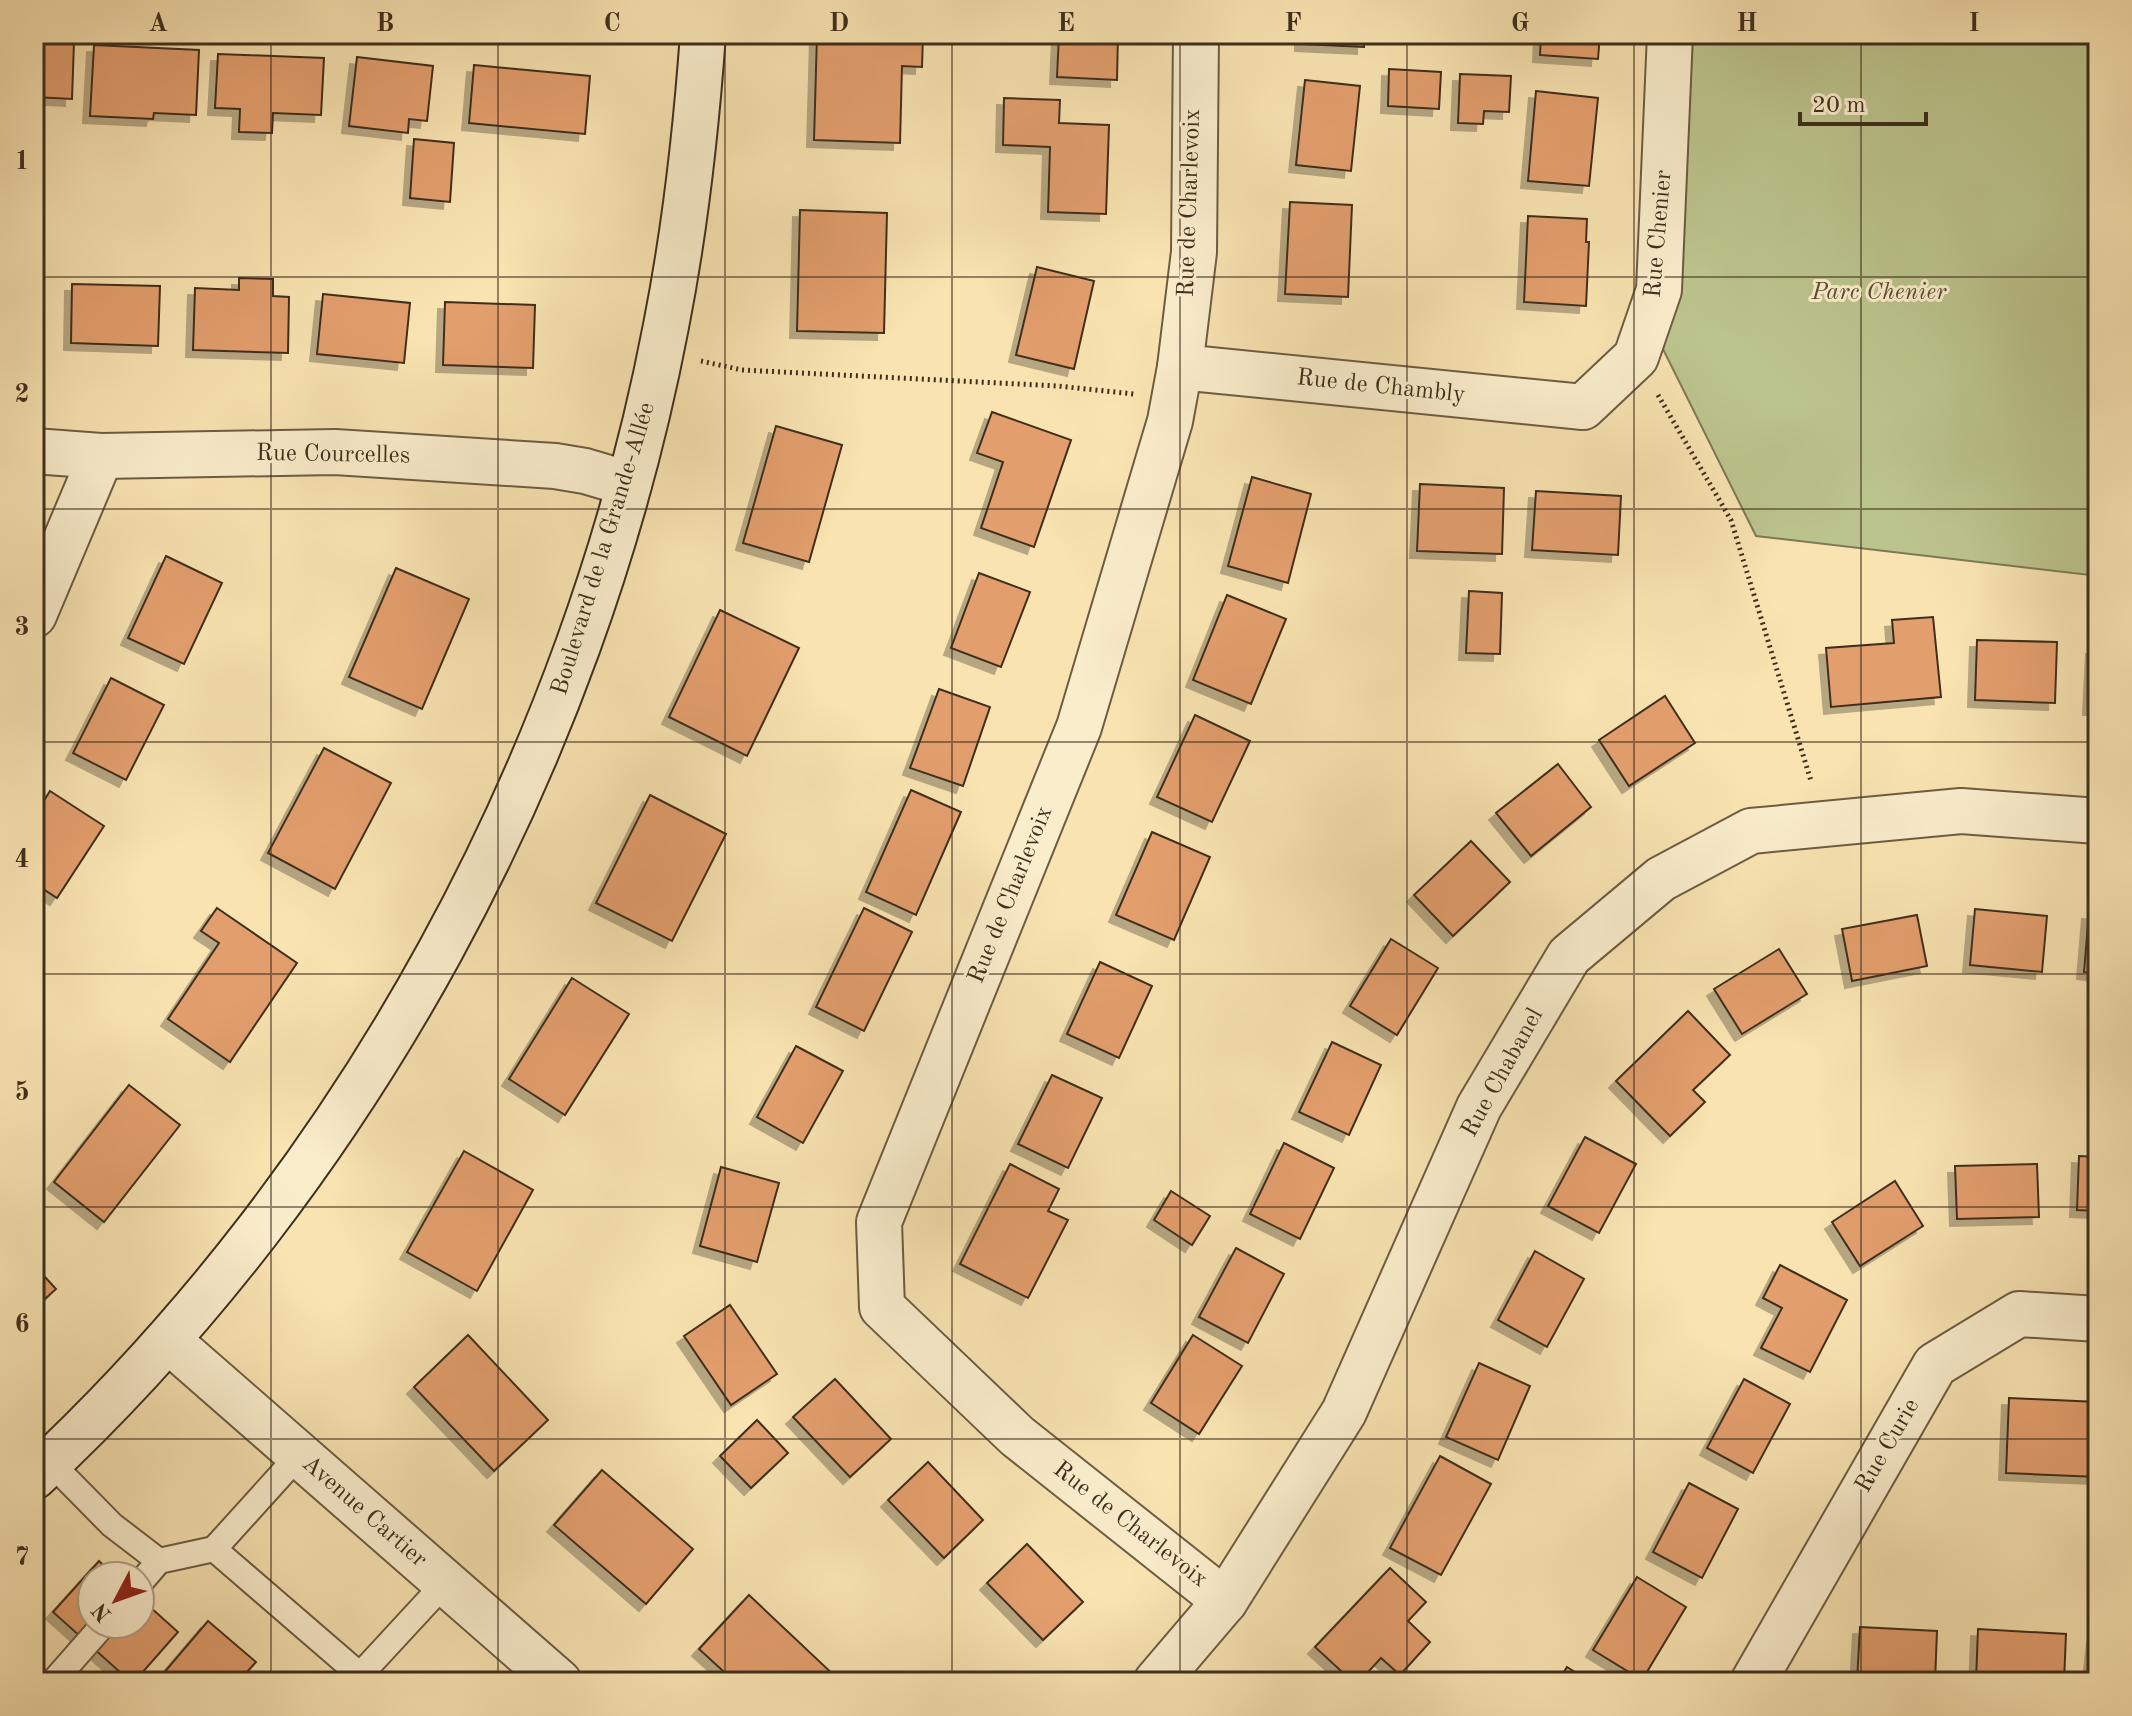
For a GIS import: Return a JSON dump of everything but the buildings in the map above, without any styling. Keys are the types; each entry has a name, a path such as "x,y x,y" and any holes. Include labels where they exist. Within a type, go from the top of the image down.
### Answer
{"street":[{"name":"Boulevard de la Grande-Allée","path":"42,1470 169,1341 261,1227 345,1109 387,1044 454,924 518,794 560,696 629,484 655,379 681,242 703,34"},
{"name":"Rue de Charlevoix","path":"1196,34 1194,252 1170,421 1079,727 879,1222 882,1307 1017,1436 1225,1601"},
{"name":"Rue Chenier","path":"1583,407 1636,357 1659,290 1670,34"},
{"name":"Rue de Chambly","path":"1180,367 1583,407"},
{"name":"Rue Courcelles","path":"34,451 101,456 335,452 555,466 629,484"},
{"path":"34,615 101,456"},
{"name":"Rue Chabanel","path":"1156,1682 1225,1601 1344,1412 1479,1107 1569,956 1661,879 1751,831 1961,811 2098,821"},
{"name":"Rue Curie","path":"1753,1682 1935,1365 2019,1314 2098,1319"},
{"name":"Avenue Cartier","path":"169,1341 559,1682"}],"lane":[{"path":"156,1564 159,1561 214,1549 299,1455"},
{"path":"42,1470 159,1561"},
{"path":"214,1549 359,1679 445,1583"},
{"path":"34,1674 52,1682 90,1640"}],"path":[{"path":"1636,357 1731,520 1824,824"},
{"path":"707,362 742,370 1058,386 1139,394"}],"green space":[{"name":"Parc Chenier","path":"1671,34 2098,34 2098,576 1756,536 1659,341"}]}
